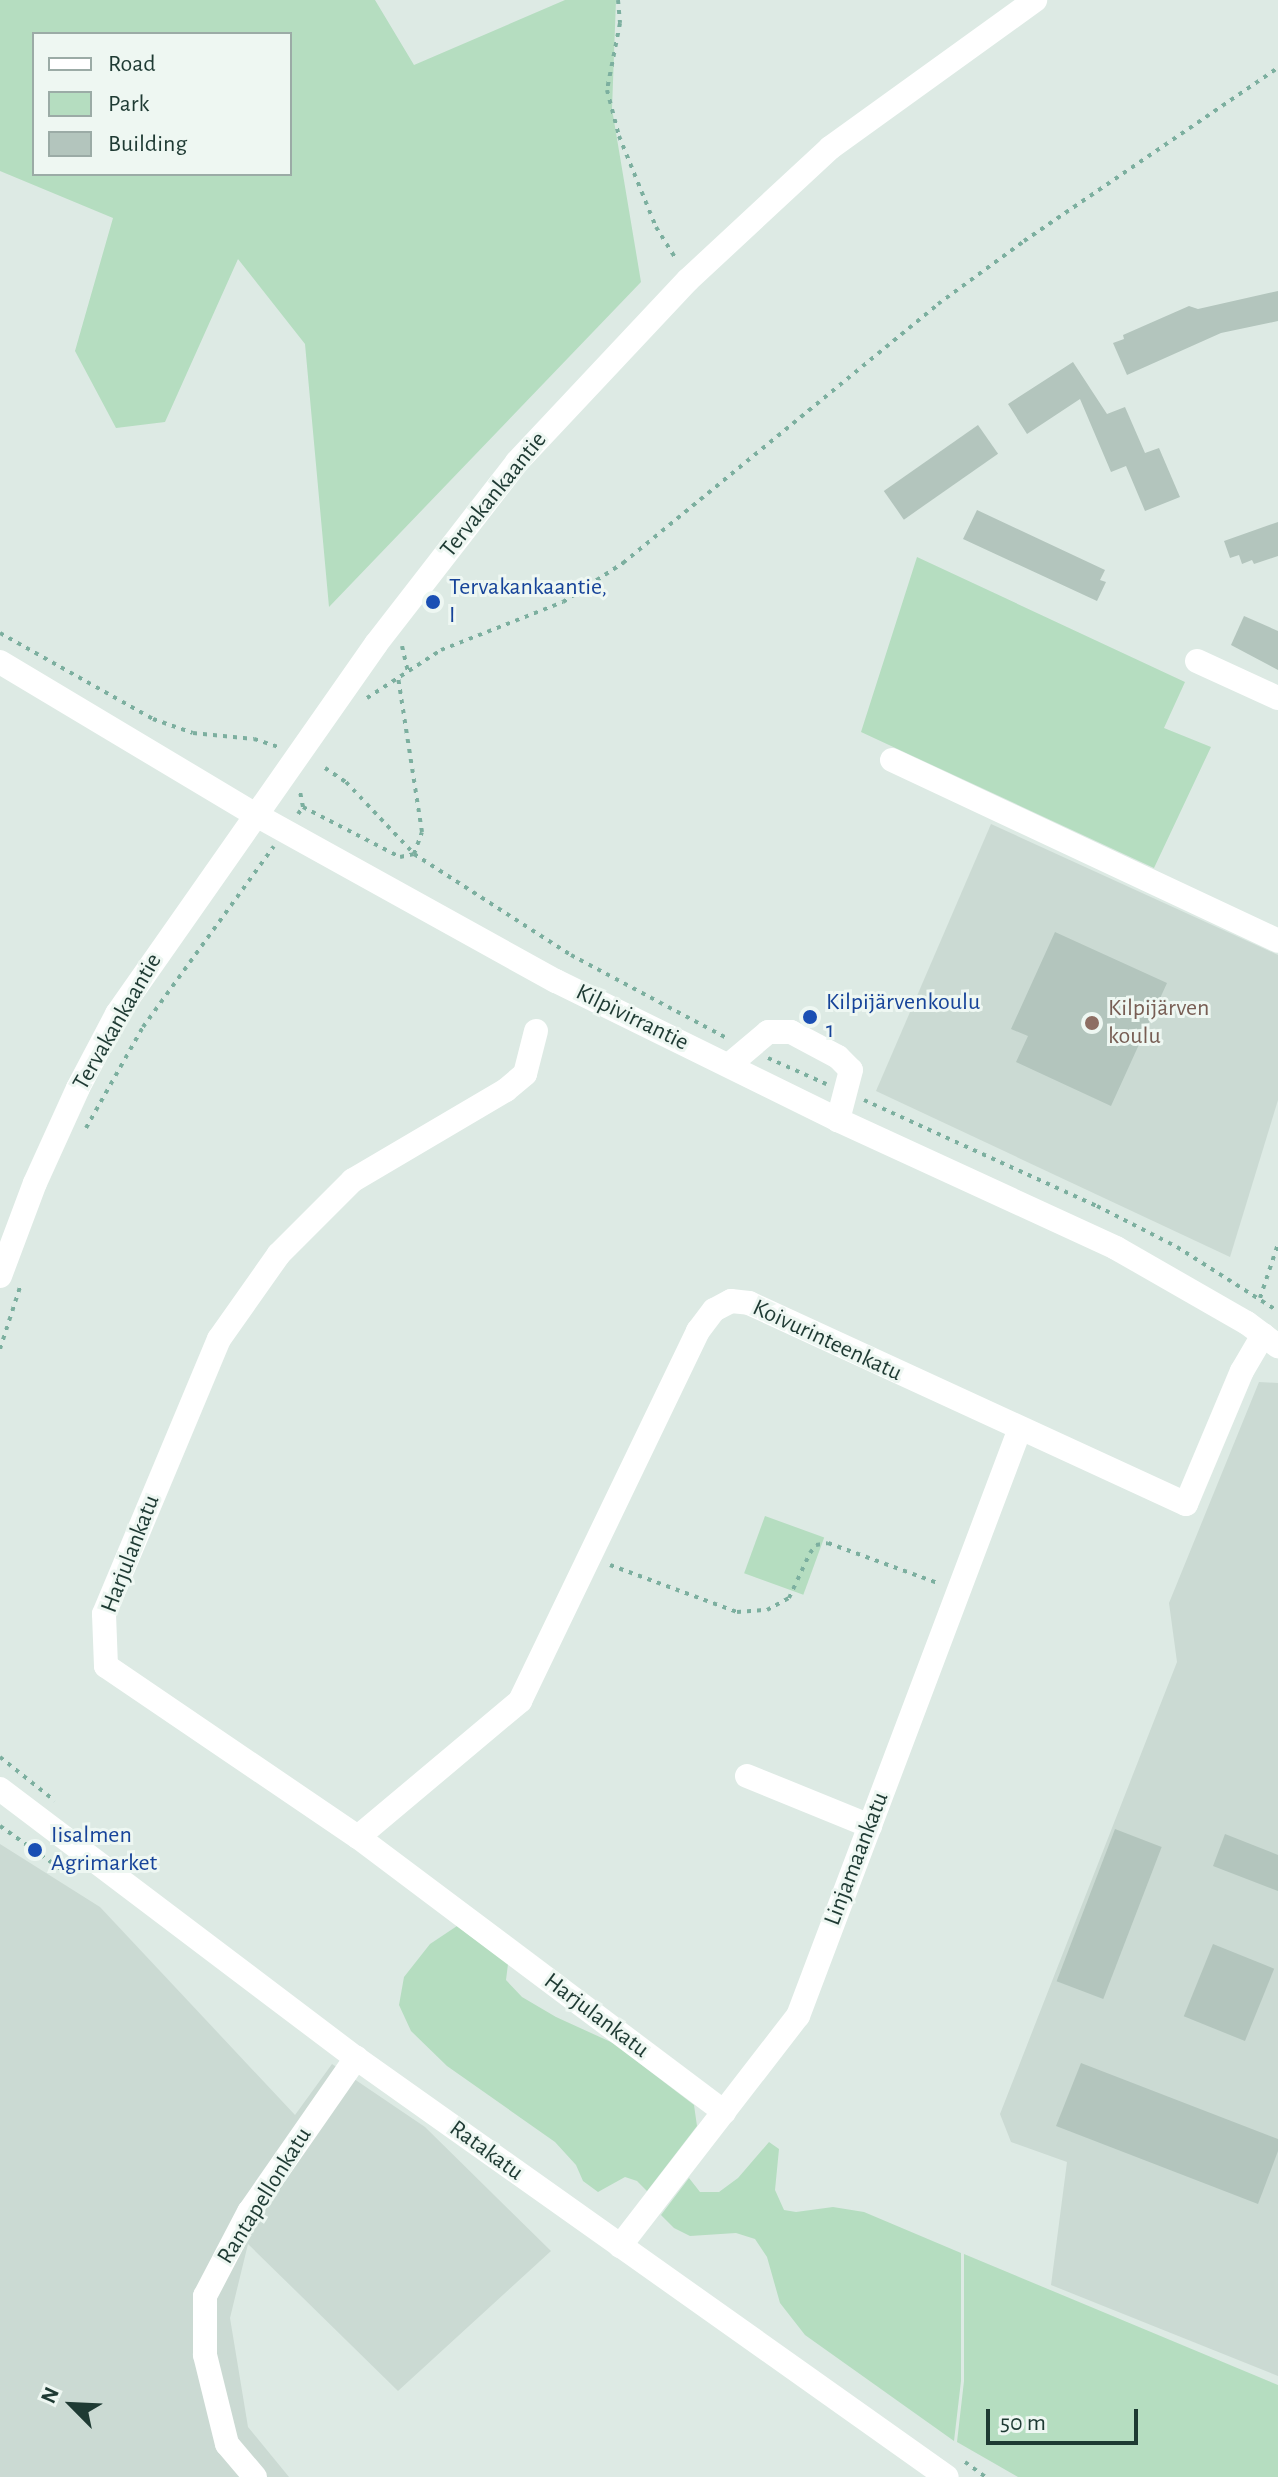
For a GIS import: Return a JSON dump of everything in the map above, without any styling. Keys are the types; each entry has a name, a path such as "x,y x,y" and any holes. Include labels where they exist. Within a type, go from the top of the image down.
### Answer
{"street":[{"name":"Tervakankaantie","path":"12,1275 35,1183 117,1014 376,644 517,462 688,280 830,148 1035,0"},
{"path":"1197,661 1278,698"},
{"name":"Kilpivirrantie","path":"0,662 285,832 556,981 838,1120 1116,1248 1271,1340"},
{"path":"892,760 1278,941"},
{"name":"Harjulankatu","path":"536,1031 525,1074 506,1090 353,1180 279,1254 219,1339 104,1614 106,1666 358,1837 724,2112"},
{"path":"729,1065 768,1032 791,1032 838,1057 851,1070 838,1120"},
{"name":"Koivurinteenkatu","path":"358,1837 520,1701 698,1331 714,1310 731,1301 749,1303 1019,1431 1186,1504 1242,1371 1271,1340"},
{"name":"Linjamaankatu","path":"620,2246 798,2016 1019,1431"},
{"path":"747,1776 870,1826"},
{"name":"Ratakatu","path":"0,1789 356,2058 620,2246 954,2468"},
{"name":"Ratakatu","path":"0,1798 31,1815"},
{"name":"Rantapellonkatu","path":"255,2477 227,2444 205,2355 205,2296 249,2212 356,2058"}],"path":[{"path":"618,0 620,23 607,90 619,136 656,227 688,280"},
{"path":"366,699 441,650 563,602 623,563 938,304 1024,241 1278,68"},
{"path":"0,633 153,719 193,733 254,739 279,747"},
{"path":"303,807 400,857 414,854 422,832 398,677"},
{"path":"84,1132 143,1027 303,807 299,788"},
{"path":"0,1349 12,1275"},
{"path":"589,1557 737,1612 767,1610 789,1598 810,1553 816,1545 828,1543 959,1590"},
{"path":"0,1757 63,1806"},
{"path":"0,1826 65,1872"},
{"path":"954,2468 986,2477"}],"shaded area":[{"name":"Kilpijärven koulu","path":"991,824 1278,955 1278,1100 1230,1257 876,1091"},
{"path":"1259,1382 1278,1383 1278,2376 1051,2285 1067,2162 1011,2142 1000,2114 1177,1662 1169,1603"},
{"path":"0,1844 100,1907 295,2115 332,2064 425,2127 551,2251 398,2391 248,2244 230,2318 248,2427 289,2477 0,2477"}],"green space":[{"path":"0,0 375,0 414,65 565,0 616,0 612,109 641,282 329,607 305,344 238,259 165,422 116,428 75,351 113,218 0,171"},
{"path":"917,557 1185,682 1164,728 1211,747 1154,868 861,732"},
{"path":"765,1516 824,1538 803,1595 744,1573"},
{"path":"457,1926 508,1964 506,1980 522,1997 556,2017 613,2043 694,2105 697,2126 647,2191 637,2181 625,2177 598,2192 583,2181 576,2165 555,2142 447,2066 411,2031 399,2005 404,1977 430,1944"},
{"path":"769,2142 779,2149 775,2190 784,2210 796,2212 833,2207 864,2212 961,2253 961,2381 954,2441 805,2335 780,2303 767,2257 755,2239 736,2233 690,2236 674,2228 661,2215 689,2178 700,2192 719,2192 738,2178"},
{"path":"964,2254 1278,2385 1278,2477 1018,2477 957,2442 964,2381"}],"building":[{"path":"1278,291 1278,321 1221,333 1127,375 1113,343 1124,339 1123,335 1189,306 1198,309"},
{"path":"1073,362 1107,414 1125,407 1145,453 1159,448 1180,497 1145,511 1126,466 1111,472 1080,399 1027,434 1008,404"},
{"path":"978,425 998,454 904,520 884,491"},
{"path":"977,510 1105,570 1100,580 1106,582 1097,601 963,539"},
{"path":"1278,522 1278,556 1254,564 1252,560 1242,564 1239,555 1230,558 1224,541"},
{"path":"1244,616 1278,631 1278,670 1231,645"},
{"path":"1055,932 1167,983 1111,1106 1016,1062 1028,1036 1011,1029"},
{"path":"1115,1829 1162,1847 1103,1999 1057,1981"},
{"path":"1225,1834 1278,1855 1278,1891 1213,1866"},
{"path":"1213,1944 1274,1969 1245,2041 1184,2016"},
{"path":"1081,2063 1278,2139 1278,2151 1258,2204 1056,2126"}],"place":[{"name":"Tervakankaantie, I","path":"433,602"},
{"name":"Kilpijärvenkoulu 1","path":"810,1017"},
{"name":"Kilpijärven koulu","path":"1092,1023"},
{"name":"Iisalmen Agrimarket","path":"35,1850"}]}
